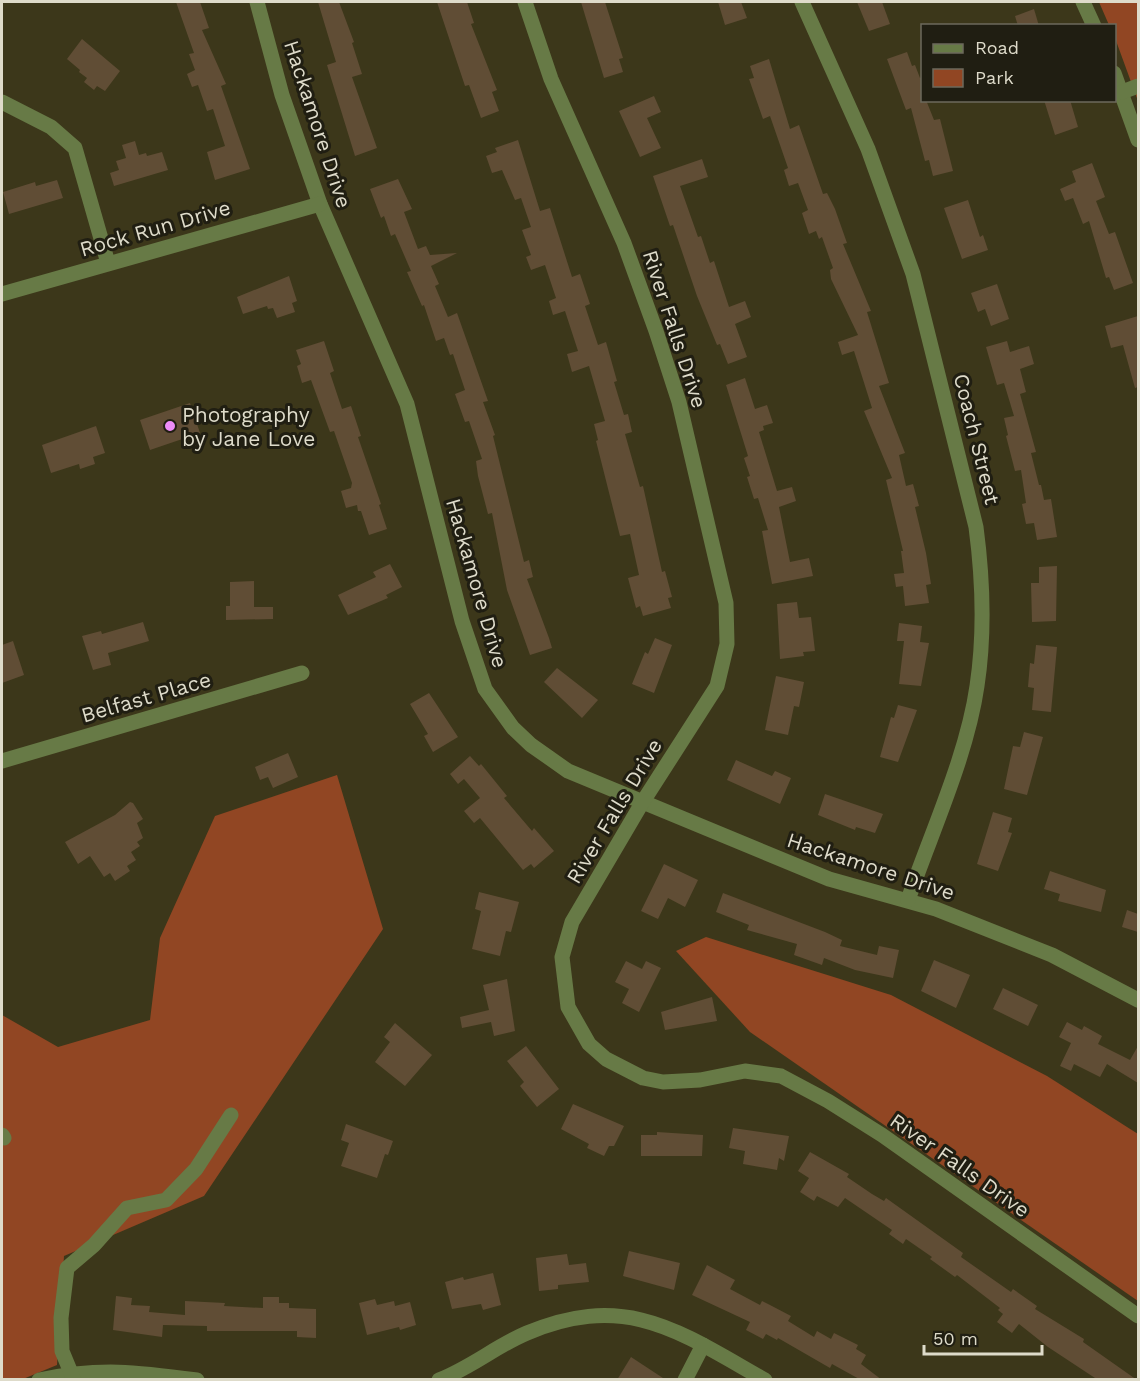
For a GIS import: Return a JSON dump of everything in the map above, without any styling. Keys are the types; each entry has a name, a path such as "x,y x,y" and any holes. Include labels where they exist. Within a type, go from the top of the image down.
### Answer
{"street":[{"name":"Hackamore Drive","path":"257,2 282,95 320,204 407,404 462,621 485,689 513,728 531,745 568,771 829,879 936,909 1052,955 1138,1000"},
{"name":"River Falls Drive","path":"525,2 551,79 624,243 656,331 679,402 726,603 727,644 717,686 642,803 572,922 562,957 568,1007 589,1044 606,1059 644,1078 663,1082 700,1080 745,1071 781,1076 828,1101 882,1135 1138,1316"},
{"name":"Coach Street","path":"802,2 868,149 913,274 976,526 981,567 983,607 977,687 963,743 908,900"},
{"path":"1083,2 1093,24"},
{"path":"1116,78 1138,140"},
{"path":"1122,92 1138,86"},
{"path":"2,102 51,127 75,148 108,263"},
{"name":"Rock Run Drive","path":"2,294 320,204"},
{"name":"Belfast Place","path":"2,761 302,673"},
{"path":"74,1376 62,1351 61,1318 67,1268 94,1245 127,1208 166,1200 196,1169 231,1115"},
{"path":"438,1380 464,1370 525,1334 571,1317 624,1315 657,1323 703,1345 765,1380"},
{"path":"685,1380 703,1345"},
{"path":"39,1380 128,1370 197,1380"}],"green space":[{"path":"1099,2 1138,2 1138,101 1116,41 1116,24 1109,24"},
{"path":"337,775 383,929 204,1196 64,1256 57,1365 23,1379 2,1379 2,1015 58,1047 150,1020 160,938 215,816"},
{"path":"706,937 891,995 1047,1076 1138,1134 1138,1301 750,1032 676,951"}],"building":[{"path":"176,2 200,2 209,28 202,30 226,84 221,86 250,169 215,180 207,152 225,146 213,109 207,111 198,85 192,87 187,74 195,70 189,54 194,53"},
{"path":"318,2 339,2 354,42 352,43 362,74 352,77 377,148 355,156 327,65 336,62"},
{"path":"437,2 467,2 474,23 471,24 497,90 492,92 499,111 481,118 469,85 465,86"},
{"path":"581,2 605,2 623,58 619,59 623,72 604,78"},
{"path":"718,2 741,2 747,18 725,25"},
{"path":"857,2 882,2 890,24 869,31"},
{"path":"1034,9 1038,24 1017,24 1015,16"},
{"path":"82,39 120,71 105,91 97,86 94,90 84,82 87,78 67,59"},
{"path":"907,52 912,66 915,65 921,78 921,102 927,102 934,120 940,119 953,171 933,176 929,160 925,161 911,108 906,110 887,59"},
{"path":"769,59 790,129 799,125 823,194 827,193 835,209 847,243 843,244 871,311 867,312 889,383 879,386 905,453 899,455 906,486 913,484 919,506 915,507 931,584 926,585 929,603 905,606 903,586 896,587 894,574 904,573 901,551 903,551 886,480 892,478 864,411 872,408 854,351 842,355 838,342 858,335 831,279 830,270 833,268 822,237 819,239 816,231 809,234 802,213 808,210 798,183 789,186 784,170 788,168 770,116 763,119 749,79 754,78 750,66"},
{"path":"654,96 661,112 647,118 661,148 640,157 619,111"},
{"path":"1045,102 1071,102 1078,127 1055,135"},
{"path":"518,140 540,211 550,208 572,277 580,274 590,304 585,306 598,345 606,342 617,381 614,382 624,415 628,414 632,432 625,434 640,487 643,486 662,572 665,571 672,597 668,598 671,608 643,616 640,606 636,608 628,578 639,575 630,534 620,536 596,441 598,440 594,424 605,421 589,366 572,372 567,354 578,351 565,311 553,315 549,301 556,298 545,265 531,270 526,257 531,255 522,230 531,227 521,198 515,200 502,170 492,173 486,156 497,152 495,148"},
{"path":"135,141 139,155 146,153 147,156 162,152 168,170 114,186 110,173 119,170 116,161 126,158 122,145"},
{"path":"702,159 708,177 680,186 698,237 701,236 710,263 714,261 729,307 745,301 751,317 735,324 747,357 728,364 720,344 717,345 697,296 673,225 670,226 653,176"},
{"path":"1092,163 1105,197 1096,201 1109,234 1115,232 1133,283 1114,290 1109,277 1106,278 1089,221 1083,224 1073,198 1065,201 1060,189 1076,182 1072,171"},
{"path":"398,179 412,209 404,212 418,249 426,246 430,255 457,253 431,266 439,284 435,286 448,317 457,313 488,401 483,402 495,435 493,436 524,562 529,560 533,577 527,579 552,648 530,655 507,590 492,513 488,514 478,476 476,461 482,459 469,421 465,422 455,394 465,390 453,354 450,355 444,338 436,341 424,305 422,306 407,272 411,271 395,234 391,236 384,216 381,218 370,189"},
{"path":"57,180 63,198 9,214 3,192 35,182 36,186"},
{"path":"968,200 980,237 983,235 988,250 962,259 944,208"},
{"path":"289,276 297,301 292,303 295,312 277,318 273,308 268,309 267,306 243,314 237,297"},
{"path":"997,284 1009,319 991,326 985,309 978,312 971,293"},
{"path":"1138,316 1138,387 1135,388 1123,345 1111,348 1105,326"},
{"path":"324,341 334,371 330,373 342,409 351,406 361,436 358,437 387,529 369,535 357,505 346,508 341,491 351,488 352,483 334,431 330,432 311,380 302,383 297,366 301,364 296,350"},
{"path":"1007,341 1010,352 1029,346 1034,364 1020,369 1026,392 1020,394 1036,452 1031,453 1039,485 1041,485 1044,500 1051,499 1057,537 1037,540 1034,523 1026,524 1022,504 1026,503 1021,470 1015,471 1004,418 1014,416 1004,383 997,385 986,347"},
{"path":"745,378 755,409 767,405 773,423 763,426 764,430 759,432 777,491 792,487 796,501 779,507 790,562 809,558 813,576 772,584 762,531 768,530 758,498 754,499 747,477 750,476 744,458 748,456 726,385"},
{"name":"Photography by Jane Love","path":"190,403 200,433 150,450 140,420"},
{"path":"96,426 105,453 93,457 95,464 80,469 79,464 51,473 42,445"},
{"path":"390,564 402,587 386,595 388,598 348,615 338,595 376,577 373,572"},
{"path":"1057,566 1056,621 1032,622 1031,583 1039,583 1039,567"},
{"path":"254,581 254,607 273,607 273,619 226,620 226,606 230,606 230,582"},
{"path":"797,602 799,618 811,617 815,651 803,652 804,656 780,659 777,604"},
{"path":"143,622 149,641 108,653 111,665 93,670 82,636 101,631 102,634"},
{"path":"899,623 922,626 920,642 929,643 921,686 899,684 904,641 897,641"},
{"path":"655,638 672,645 654,693 632,684 645,652 648,654"},
{"path":"13,641 24,675 2,683 2,645"},
{"path":"1036,645 1057,647 1051,712 1032,710 1034,688 1028,687 1030,663 1034,664"},
{"path":"557,668 598,700 582,718 544,682"},
{"path":"776,676 804,682 799,707 794,706 788,735 765,730"},
{"path":"429,693 458,737 433,752 424,736 428,734 410,704"},
{"path":"898,705 917,710 898,762 880,757 891,717 894,718"},
{"path":"1024,732 1043,737 1027,795 1004,789 1013,746 1020,747"},
{"path":"288,753 298,777 273,788 268,777 260,780 255,767"},
{"path":"470,756 479,766 481,764 507,796 504,798 532,831 534,828 554,851 534,868 531,864 523,870 480,818 474,823 464,811 480,798 464,779 458,784 450,774"},
{"path":"736,760 772,776 775,771 791,778 780,804 727,780"},
{"path":"825,794 883,814 875,833 856,827 855,830 818,815"},
{"path":"130,802 143,819 137,823 143,838 137,842 140,846 131,852 136,860 127,866 130,871 115,881 110,873 104,877 90,856 78,864 65,842 115,815"},
{"path":"993,812 1012,818 1008,832 1012,833 998,871 977,864"},
{"path":"664,864 698,880 685,907 668,898 658,919 641,911"},
{"path":"1050,871 1106,890 1101,912 1058,901 1060,894 1044,889"},
{"path":"479,892 519,902 511,932 506,931 500,956 472,949 481,911 475,909"},
{"path":"723,893 825,932 842,940 840,946 877,955 879,946 899,950 893,978 855,970 824,958 822,965 794,955 797,944 747,930 749,925 716,912"},
{"path":"1127,910 1138,914 1138,932 1122,927"},
{"path":"934,960 970,975 956,1008 921,991"},
{"path":"626,961 642,969 646,961 661,968 639,1012 622,1003 629,989 615,982"},
{"path":"507,979 515,1031 494,1036 491,1022 462,1028 460,1017 489,1010 483,985"},
{"path":"1003,988 1038,1005 1028,1026 993,1009"},
{"path":"712,997 717,1021 665,1030 661,1012"},
{"path":"1067,1022 1082,1030 1084,1026 1102,1036 1098,1044 1130,1060 1138,1046 1138,1083 1107,1064 1100,1077 1074,1064 1071,1071 1060,1066 1071,1043 1059,1037"},
{"path":"395,1023 432,1055 405,1086 375,1062 390,1042 384,1037"},
{"path":"526,1046 559,1089 537,1107 520,1086 524,1082 507,1061"},
{"path":"573,1104 624,1126 614,1146 609,1146 604,1156 587,1148 589,1144 561,1129"},
{"path":"346,1124 393,1141 388,1155 385,1154 377,1178 341,1166 349,1143 341,1140"},
{"path":"733,1128 789,1136 784,1161 779,1158 777,1170 743,1164 745,1151 729,1148"},
{"path":"657,1132 703,1135 702,1156 641,1156 641,1135 657,1135"},
{"path":"810,1152 849,1174 847,1177 872,1194 884,1201 886,1198 963,1253 961,1257 1011,1292 1013,1289 1037,1306 1035,1309 1084,1339 1083,1342 1137,1380 1098,1380 1048,1347 1019,1324 1012,1333 997,1322 1003,1314 998,1310 1000,1308 957,1275 955,1277 930,1259 932,1257 906,1239 903,1244 889,1234 892,1230 845,1198 838,1207 817,1196 814,1201 800,1192 809,1178 798,1171"},
{"path":"629,1251 680,1263 674,1290 623,1276"},
{"path":"567,1254 569,1265 586,1263 589,1282 558,1285 558,1289 539,1291 536,1258"},
{"path":"707,1265 735,1280 730,1289 760,1305 762,1301 791,1316 788,1321 814,1337 817,1331 831,1339 834,1333 858,1345 856,1349 866,1355 861,1364 882,1380 861,1380 832,1364 830,1368 778,1338 777,1340 766,1334 763,1339 746,1330 750,1322 692,1295"},
{"path":"493,1273 501,1305 483,1310 481,1304 452,1309 445,1282"},
{"path":"116,1296 132,1298 131,1305 150,1306 149,1312 185,1315 185,1301 263,1308 263,1297 279,1297 279,1303 289,1303 289,1308 316,1309 316,1338 297,1337 297,1331 207,1331 207,1326 163,1325 162,1337 113,1330"},
{"path":"375,1299 377,1305 394,1301 395,1306 410,1302 416,1325 367,1335 359,1303"},
{"path":"631,1357 666,1380 617,1380"}],"place":[{"name":"Photography by Jane Love","path":"170,426"}]}
